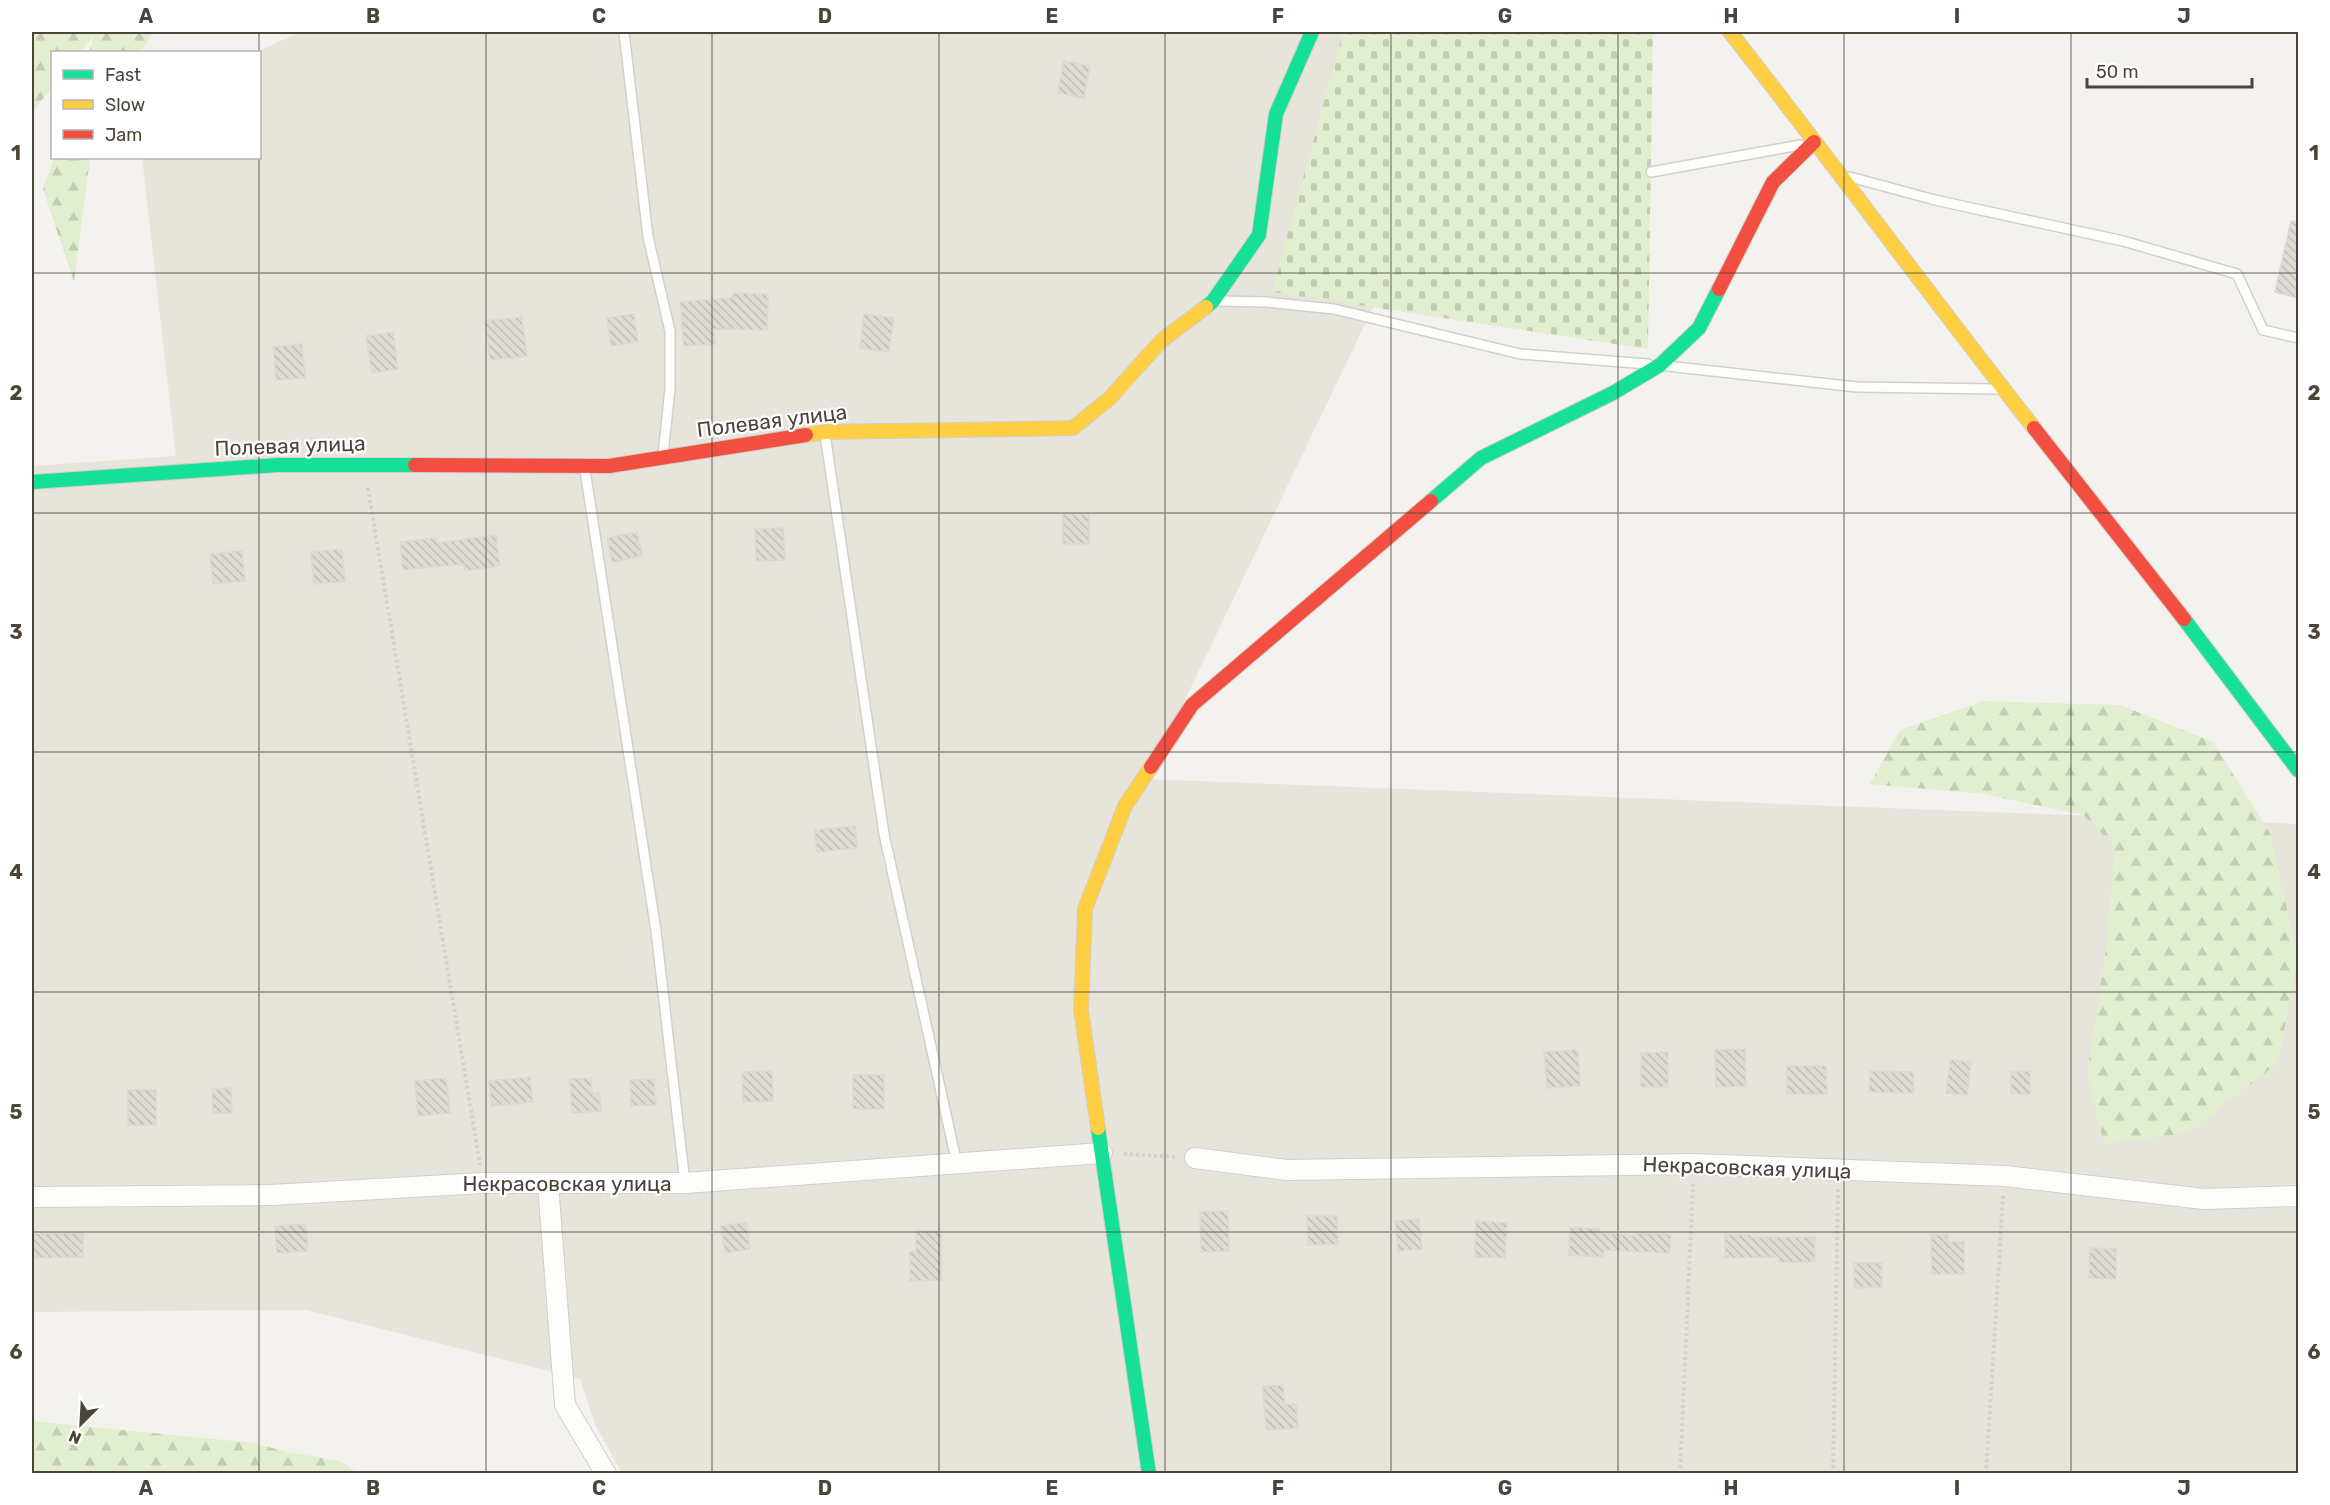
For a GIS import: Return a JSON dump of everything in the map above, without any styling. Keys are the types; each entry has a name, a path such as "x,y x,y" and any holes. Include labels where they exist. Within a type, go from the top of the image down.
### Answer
{"street":[{"name":"Полевая улица","path":"32,482 278,465 609,466 825,432 1073,428 1110,398 1161,341 1213,301 1258,235 1276,114 1312,32"},
{"path":"1730,32 1842,175 1918,280 2197,635 2298,770"},
{"path":"1149,1473 1081,1010 1085,909 1125,806 1192,705 1481,458 1613,393 1660,365 1699,328 1773,182 1814,142"},
{"name":"Некрасовская улица","path":"32,1197 271,1195 483,1183 685,1183 1102,1153"},
{"name":"Некрасовская улица","path":"1196,1158 1286,1170 1694,1164 2005,1176 2204,1199 2298,1196"},
{"path":"548,1184 565,1405 606,1473"}],"lane":[{"path":"624,32 648,237 670,330 670,389 663,457"},
{"path":"1651,172 1814,142"},
{"path":"1842,175 1935,200 2123,242 2237,274 2263,330 2298,338"},
{"path":"1213,301 1266,302 1334,309 1520,354 1660,365 1857,387 2003,389"},
{"path":"825,432 884,834 957,1164"},
{"path":"584,466 656,931 685,1183"}],"path":[{"path":"364,465 483,1183"},
{"path":"1102,1153 1196,1158"},
{"path":"1680,1473 1694,1164"},
{"path":"1833,1473 1839,1171"},
{"path":"1986,1473 2005,1176"}],"shaded area":[{"path":"299,32 1505,32 1147,779 2298,824 2298,1473 622,1473 595,1424 580,1379 306,1310 32,1312 32,466 176,456 142,159 261,159 260,51"}],"green space":[{"path":"32,32 153,32 142,51 89,51 94,36 81,51 51,51 51,88 32,113"},
{"path":"1343,32 1653,32 1648,349 1272,292"},
{"path":"54,159 90,159 74,282 43,189"},
{"path":"1983,701 2120,705 2213,742 2270,833 2298,957 2278,1063 2188,1133 2104,1144 2087,1074 2106,950 2115,846 2083,815 1983,794 1870,784 1900,730"},
{"path":"32,1421 254,1443 287,1452 340,1461 358,1473 32,1473"}],"building":[{"path":"1064,61 1090,66 1084,98 1058,93"},
{"path":"2291,221 2298,222 2298,298 2275,292"},
{"path":"733,293 768,294 767,330 713,329 715,344 684,346 680,302 732,298"},
{"path":"634,314 638,342 611,346 607,318"},
{"path":"864,314 894,318 889,352 860,348"},
{"path":"522,317 527,356 490,360 485,321"},
{"path":"393,332 398,369 372,373 366,336"},
{"path":"302,344 305,378 276,380 273,347"},
{"path":"1063,514 1089,514 1089,544 1063,544"},
{"path":"783,528 785,560 756,561 755,529"},
{"path":"637,532 642,556 612,562 607,538"},
{"path":"496,535 500,566 465,571 464,564 403,570 400,542 436,538 437,543"},
{"path":"342,549 345,581 314,584 311,552"},
{"path":"242,551 245,581 213,584 210,554"},
{"path":"855,826 857,848 817,852 815,830"},
{"path":"1745,1049 1746,1086 1716,1087 1715,1050"},
{"path":"1578,1050 1580,1086 1547,1088 1544,1052"},
{"path":"1668,1052 1668,1087 1641,1087 1641,1053"},
{"path":"1950,1060 1971,1062 1967,1095 1946,1093"},
{"path":"1787,1066 1826,1066 1827,1094 1787,1094"},
{"path":"772,1071 773,1101 743,1102 742,1072"},
{"path":"1870,1071 1914,1072 1913,1093 1869,1092"},
{"path":"2030,1071 2030,1094 2011,1094 2011,1072"},
{"path":"853,1075 884,1075 884,1109 853,1109"},
{"path":"530,1077 533,1102 492,1106 489,1081"},
{"path":"446,1078 450,1113 418,1116 415,1081"},
{"path":"591,1078 592,1093 599,1092 601,1111 572,1113 570,1079"},
{"path":"654,1079 656,1105 631,1106 630,1080"},
{"path":"231,1088 232,1113 213,1113 212,1089"},
{"path":"128,1090 156,1090 156,1125 128,1125"},
{"path":"1228,1211 1229,1251 1201,1252 1200,1212"},
{"path":"1307,1216 1337,1216 1338,1244 1308,1245"},
{"path":"1419,1219 1422,1249 1398,1251 1395,1221"},
{"path":"1476,1221 1507,1223 1505,1258 1475,1257"},
{"path":"746,1222 750,1249 725,1253 721,1226"},
{"path":"306,1224 308,1251 277,1253 275,1226"},
{"path":"1570,1227 1599,1229 1599,1233 1635,1236 1636,1233 1671,1235 1670,1253 1604,1250 1603,1257 1569,1255"},
{"path":"916,1231 941,1231 941,1280 910,1281 910,1252 916,1252"},
{"path":"83,1233 83,1257 32,1258 32,1234"},
{"path":"1725,1235 1751,1235 1751,1238 1815,1237 1815,1262 1779,1262 1779,1257 1725,1258"},
{"path":"1931,1235 1948,1235 1948,1242 1964,1241 1964,1274 1932,1274"},
{"path":"2090,1248 2116,1249 2116,1279 2089,1278"},
{"path":"1854,1263 1882,1263 1882,1287 1854,1288"},
{"path":"1283,1385 1285,1405 1296,1404 1298,1428 1266,1430 1263,1387"}],"traffic: fast":[{"path":"1206,307 1213,301 1259,235 1276,114 1312,32"},
{"path":"1431,501 1481,458 1613,393 1660,365 1699,328 1719,289"},
{"path":"32,482 278,465 415,465"},
{"path":"2184,619 2298,770"},
{"path":"1098,1128 1149,1474"}],"traffic: slow":[{"path":"1730,32 2034,428"},
{"path":"806,435 825,432 1073,428 1110,398 1161,341 1206,307"},
{"path":"1098,1128 1081,1010 1085,909 1125,806 1151,767"}],"traffic: jam":[{"path":"1719,289 1773,182 1814,142"},
{"path":"2034,428 2184,619"},
{"path":"415,465 609,466 806,435"},
{"path":"1151,767 1192,705 1431,501"}]}
